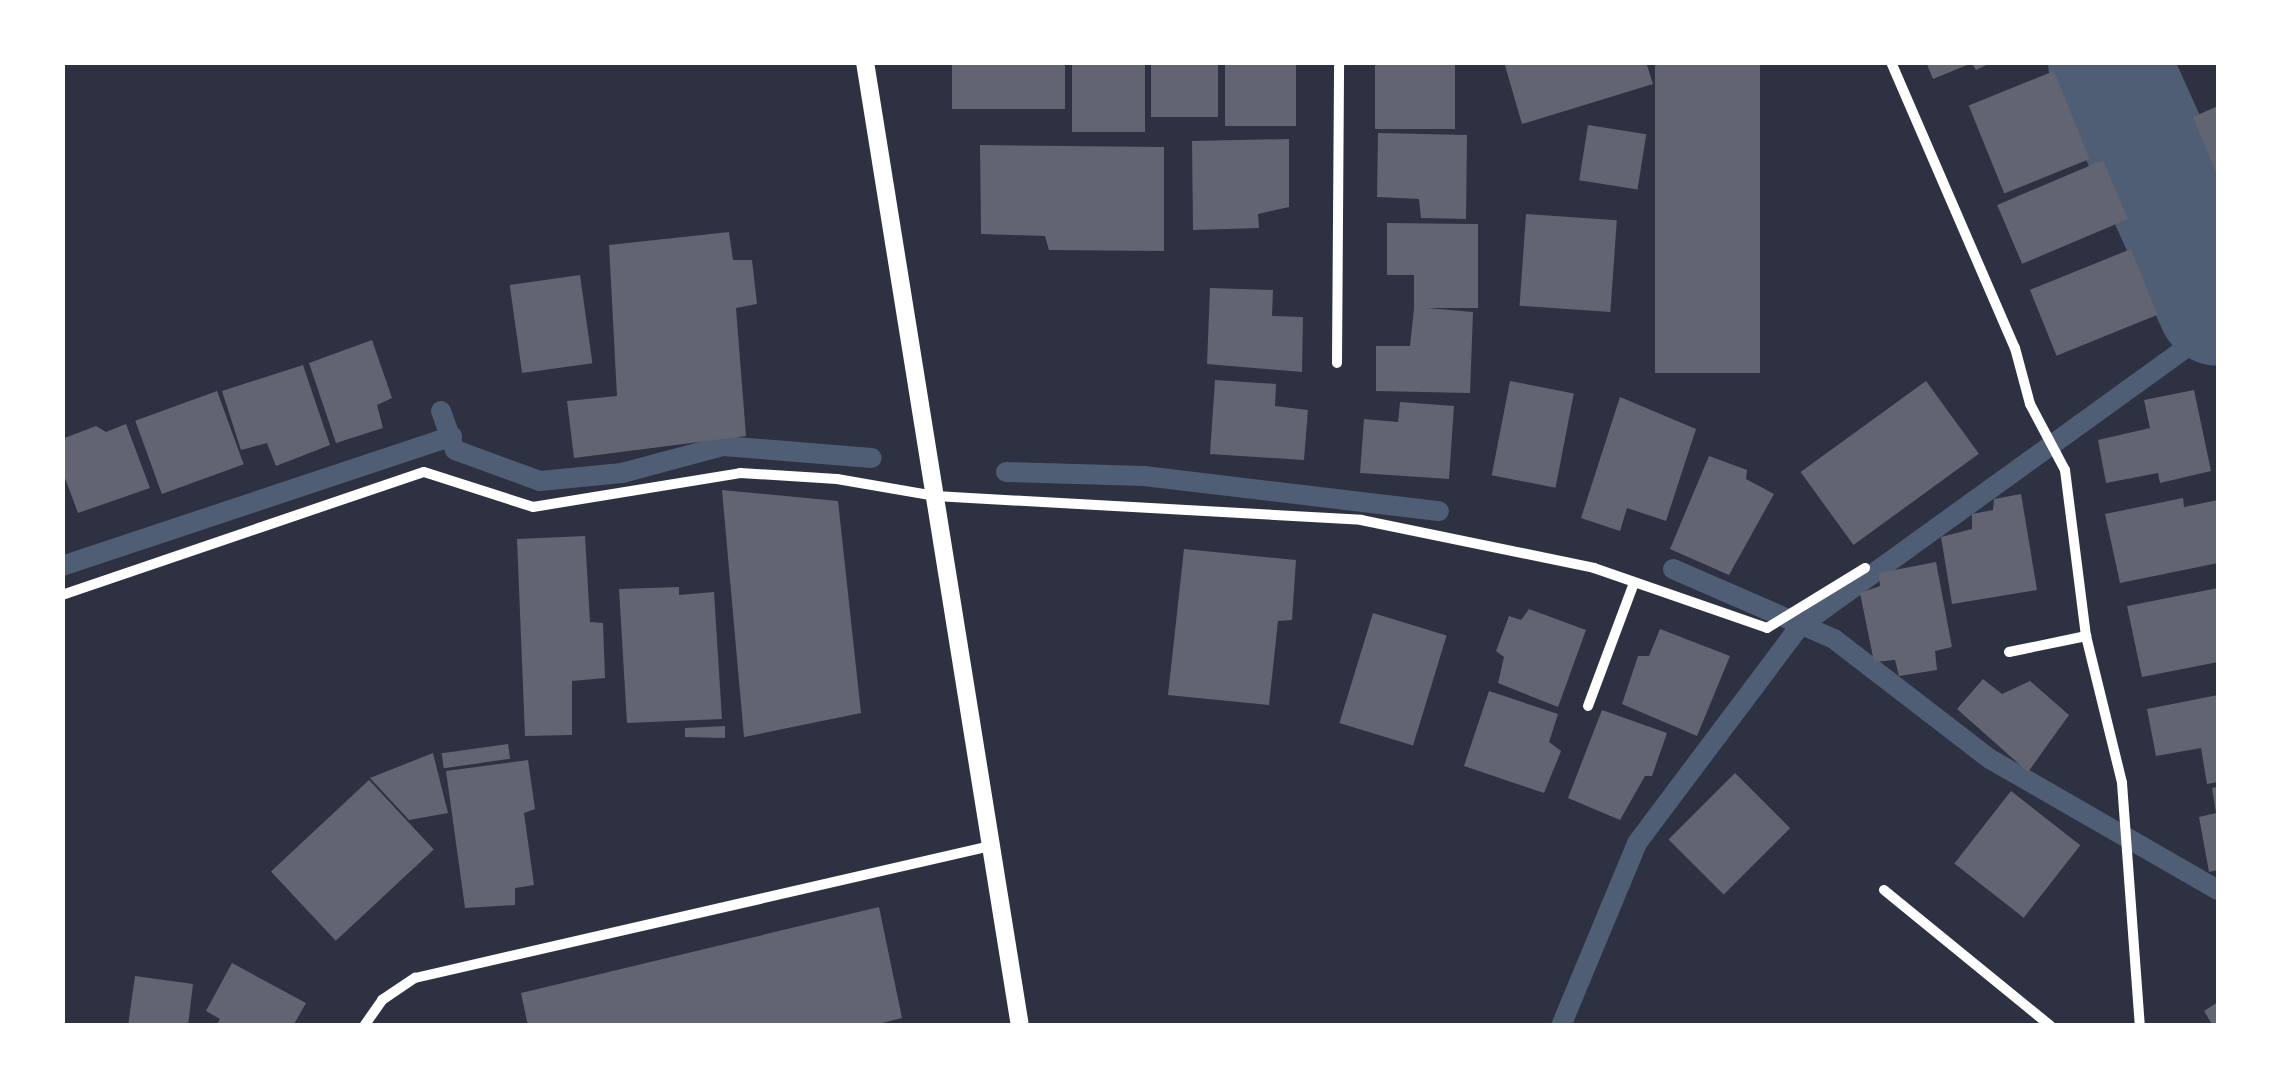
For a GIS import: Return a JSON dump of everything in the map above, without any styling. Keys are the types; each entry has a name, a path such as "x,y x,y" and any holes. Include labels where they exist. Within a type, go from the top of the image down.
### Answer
{"street":[{"path":"865,62 1020,1026"},
{"path":"1337,363 1339,62"},
{"path":"1890,62 2015,348 2030,404 2065,470 2086,636 2122,783 2140,1026"},
{"path":"62,595 424,472 533,506 740,474 836,479 935,496 1361,520 1594,568 1768,628 1864,568"},
{"path":"1588,706 1634,583"},
{"path":"2009,652 2086,636"},
{"path":"364,1026 382,1000 416,978 991,846"},
{"path":"1884,890 2037,1021 2050,1026"}],"building":[{"path":"952,62 1065,62 1065,109 952,109"},
{"path":"1072,62 1145,62 1145,132 1072,132"},
{"path":"1151,62 1218,62 1218,117 1151,117"},
{"path":"1225,62 1296,62 1296,126 1225,126"},
{"path":"1375,62 1455,62 1455,129 1375,129"},
{"path":"1504,62 1646,62 1653,84 1522,124"},
{"path":"1655,62 1760,62 1760,373 1655,373"},
{"path":"1926,62 1993,62 1976,70 1972,63 1933,79"},
{"path":"2054,71 2090,159 2004,194 1969,105"},
{"path":"2218,106 2218,177 2193,117"},
{"path":"1588,125 1646,134 1638,190 1579,180"},
{"path":"1378,133 1467,135 1466,219 1421,218 1419,199 1377,197"},
{"path":"1289,139 1289,207 1258,214 1259,228 1193,230 1192,141"},
{"path":"980,145 1164,147 1164,251 1049,250 1045,236 981,234"},
{"path":"2103,160 2128,219 2022,264 1997,205"},
{"path":"1526,214 1617,220 1610,312 1520,306"},
{"path":"1387,223 1478,224 1478,308 1427,308 1473,312 1470,393 1376,391 1376,346 1410,346 1414,308 1414,275 1387,275"},
{"path":"729,232 733,260 752,260 757,304 736,308 746,436 574,458 567,401 617,396 609,245"},
{"path":"2131,249 2158,315 2057,356 2030,290"},
{"path":"580,275 592,363 522,373 510,285"},
{"path":"1210,288 1273,290 1272,316 1303,317 1302,372 1207,364"},
{"path":"372,340 392,398 377,405 383,428 336,443 309,363"},
{"path":"303,365 330,445 276,466 267,443 241,450 222,391"},
{"path":"1215,380 1276,384 1275,406 1308,410 1304,460 1210,454"},
{"path":"1510,381 1574,393 1555,488 1492,475"},
{"path":"1926,381 1979,454 1854,545 1801,472"},
{"path":"2194,390 2211,471 2160,483 2158,473 2106,483 2098,440 2150,428 2144,400"},
{"path":"217,391 244,464 162,494 135,421"},
{"path":"1620,397 1696,429 1666,521 1627,508 1620,531 1581,518"},
{"path":"1400,402 1454,406 1449,479 1360,473 1364,419 1398,422"},
{"path":"126,424 150,488 78,513 62,470 62,439 96,426 106,432"},
{"path":"1709,456 1747,470 1746,479 1774,494 1729,575 1670,549"},
{"path":"722,490 838,501 861,713 744,737"},
{"path":"2021,494 2037,590 1952,604 1941,537 1972,529 1972,514 1993,510 1994,499"},
{"path":"2183,498 2184,507 2218,500 2218,563 2120,583 2105,514"},
{"path":"585,536 590,622 603,623 605,678 572,681 572,735 525,736 517,539"},
{"path":"1184,549 1296,560 1292,620 1278,621 1269,705 1168,695"},
{"path":"1936,562 1952,647 1935,651 1937,670 1899,676 1895,660 1874,662 1860,593 1880,586 1879,573"},
{"path":"679,587 679,595 714,592 722,719 627,723 619,589"},
{"path":"2218,588 2218,662 2142,677 2127,606"},
{"path":"1529,609 1586,630 1558,707 1498,683 1504,657 1496,651 1509,616 1521,620"},
{"path":"1373,613 1447,636 1413,745 1339,723"},
{"path":"1660,629 1730,656 1697,736 1622,704 1638,656 1649,656"},
{"path":"1983,679 2002,694 2030,681 2069,715 2028,772 1957,709"},
{"path":"1489,691 1558,714 1549,742 1561,751 1544,793 1464,766"},
{"path":"2218,695 2218,782 2207,784 2201,748 2156,756 2147,709"},
{"path":"1602,710 1667,733 1652,776 1645,776 1620,820 1568,798"},
{"path":"725,726 725,738 685,737 685,728"},
{"path":"508,744 510,759 444,768 442,753"},
{"path":"433,753 448,813 409,820 370,778"},
{"path":"528,760 535,809 524,813 534,885 515,888 515,905 465,908 446,771"},
{"path":"1735,773 1790,828 1724,895 1669,839"},
{"path":"369,780 434,849 336,941 271,871"},
{"path":"2218,787 2218,870 2209,872 2199,817 2216,813 2212,788"},
{"path":"2011,791 2080,845 2024,918 1954,863"},
{"path":"879,907 902,1018 870,1026 528,1026 521,993"},
{"path":"232,963 306,1003 293,1026 216,1026 220,1019 206,1011"},
{"path":"135,976 193,984 188,1026 128,1026"},
{"path":"2218,1002 2218,1026 2213,1026 2204,1011"}],"waterway":[{"path":"1561,1026 1637,843 1799,627 2189,346 2145,186 2088,62"},
{"path":"2109,62 2218,305"},
{"path":"441,411 455,450 540,481 622,473 723,446 872,458"},
{"path":"62,566 452,436"},
{"path":"1006,472 1144,476 1439,511"},
{"path":"1673,569 1834,639 1990,759 2218,890"}]}
